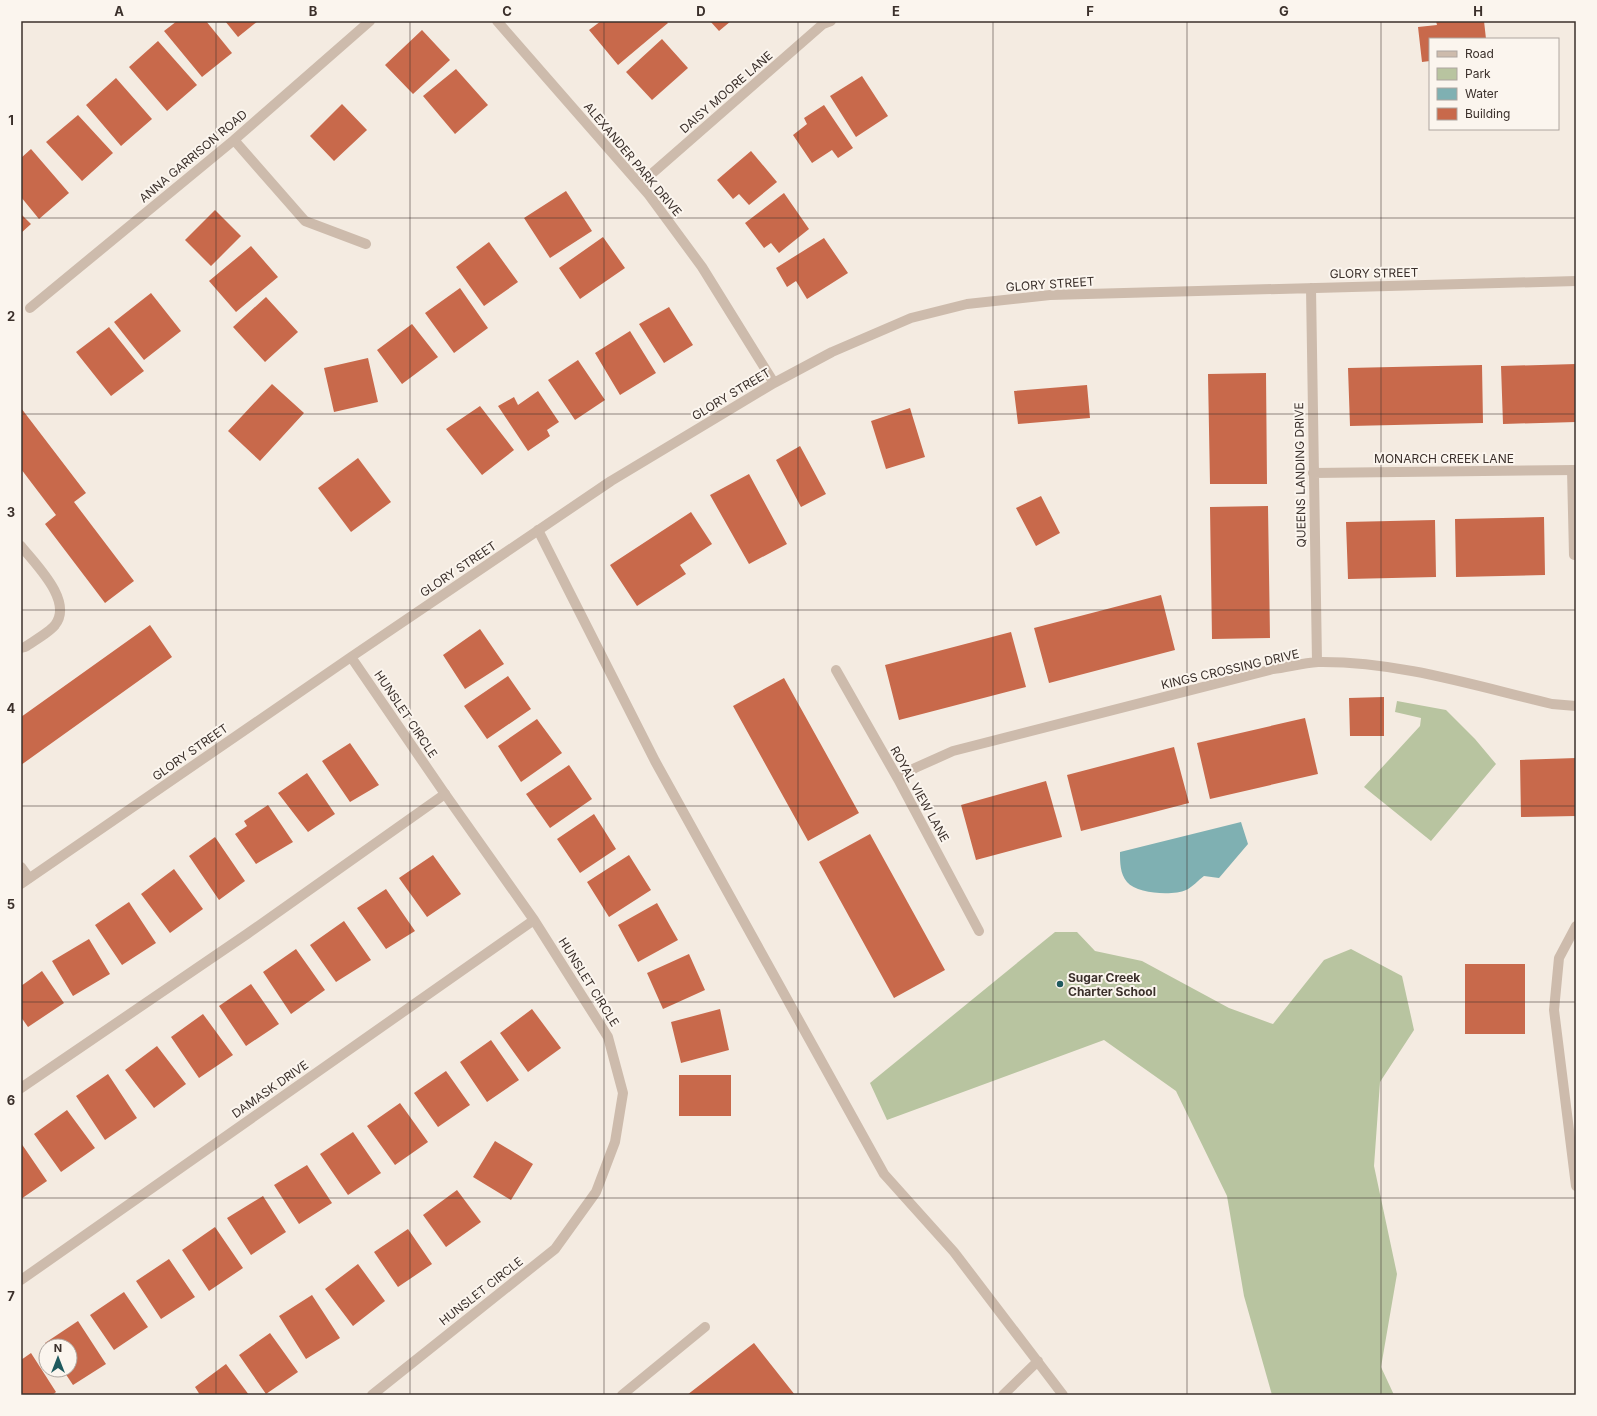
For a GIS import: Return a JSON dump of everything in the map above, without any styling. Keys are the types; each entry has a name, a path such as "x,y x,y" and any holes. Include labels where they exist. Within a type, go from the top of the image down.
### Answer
{"street":[{"name":"ANNA GARRISON ROAD","path":"30,308 234,140 370,21"},
{"name":"ALEXANDER PARK DRIVE","path":"497,21 640,184 702,267 774,383"},
{"name":"DAISY MOORE LANE","path":"640,184 823,24 831,21"},
{"path":"234,140 305,221 366,244"},
{"name":"GLORY STREET","path":"25,881 351,656 612,481 774,383 832,352 911,318 967,304 1050,295 1576,281"},
{"name":"QUEENS LANDING DRIVE","path":"1310,288 1317,662"},
{"path":"1574,470 1574,555"},
{"name":"MONARCH CREEK LANE","path":"1313,473 1574,470"},
{"path":"538,530 655,761 884,1174 954,1252 1063,1395"},
{"path":"21,546 56,590 60,604 60,615 55,626 25,647 21,648"},
{"name":"HUNSLET CIRCLE","path":"351,656 445,794 534,920 608,1037 623,1093 616,1142 596,1192 555,1249 372,1395"},
{"name":"KINGS CROSSING DRIVE","path":"898,779 915,768 953,751 1273,669 1317,662 1367,664 1411,671 1552,704 1576,706"},
{"name":"ROYAL VIEW LANE","path":"836,670 898,779 979,931"},
{"path":"21,1088 248,934 445,794"},
{"path":"21,866 25,881"},
{"name":"DAMASK DRIVE","path":"21,1280 534,920"},
{"path":"1576,926 1560,958 1554,1010 1576,1186"},
{"path":"622,1395 705,1327"},
{"path":"1002,1395 1038,1361"}],"green space":[{"path":"1397,701 1446,710 1475,739 1496,764 1431,841 1364,787 1420,726 1421,718 1395,712"},
{"path":"1055,932 1077,932 1095,951 1142,961 1229,1008 1273,1024 1324,960 1351,949 1402,976 1414,1030 1380,1082 1374,1166 1397,1274 1381,1367 1394,1395 1272,1395 1244,1296 1227,1196 1176,1091 1104,1040 887,1120 870,1083"}],"water":[{"path":"1241,822 1248,844 1219,878 1204,876 1186,890 1173,893 1155,893 1132,886 1127,882 1123,875 1120,864 1120,852"}],"building":[{"path":"177,21 206,21 232,53 202,77 164,31"},
{"path":"225,21 258,21 238,37"},
{"path":"601,21 666,21 668,23 618,65 589,30"},
{"path":"710,21 731,21 719,31"},
{"path":"1436,21 1484,21 1486,38 1429,38 1429,61 1422,62 1418,27 1437,25"},
{"path":"422,30 450,60 413,94 385,65"},
{"path":"662,39 688,68 652,100 626,72"},
{"path":"158,41 197,85 167,111 129,67"},
{"path":"456,69 488,105 455,134 423,96"},
{"path":"862,76 888,116 856,137 830,96"},
{"path":"116,78 152,119 121,146 86,105"},
{"path":"342,104 367,130 334,161 310,136"},
{"path":"824,105 853,148 838,158 832,150 812,163 793,135 807,124 804,118"},
{"path":"78,115 113,153 82,181 46,142"},
{"path":"31,149 69,193 39,219 21,197 21,158"},
{"path":"751,151 777,182 749,205 739,194 733,199 717,180"},
{"path":"566,191 592,231 550,258 524,218"},
{"path":"784,193 809,229 779,253 771,243 764,248 745,223"},
{"path":"215,210 241,236 211,266 185,240"},
{"path":"21,214 31,224 21,233"},
{"path":"603,237 625,268 580,299 559,268"},
{"path":"824,238 848,273 807,299 796,281 787,287 776,268"},
{"path":"489,242 518,282 484,306 456,267"},
{"path":"251,246 278,277 236,312 209,281"},
{"path":"460,288 488,328 454,353 425,313"},
{"path":"151,293 181,331 144,360 114,322"},
{"path":"266,297 298,332 265,362 233,327"},
{"path":"669,307 693,345 664,363 639,324"},
{"path":"412,324 438,357 402,384 377,350"},
{"path":"109,327 144,371 111,396 76,352"},
{"path":"630,331 656,373 620,395 595,353"},
{"path":"368,358 378,402 334,412 324,368"},
{"path":"578,360 605,400 575,420 548,380"},
{"path":"1576,364 1576,422 1503,424 1501,366"},
{"path":"1482,365 1483,423 1350,426 1348,368"},
{"path":"1266,373 1267,484 1210,484 1208,374"},
{"path":"272,384 304,413 260,461 228,431"},
{"path":"1087,385 1090,418 1018,424 1014,391"},
{"path":"538,391 559,422 547,430 550,436 528,451 498,406 514,397 518,405"},
{"path":"480,406 514,450 482,475 446,429"},
{"path":"21,408 86,493 74,502 134,581 105,603 45,524 56,515 21,469"},
{"path":"910,408 925,457 886,469 871,421"},
{"path":"800,446 826,494 801,507 776,460"},
{"path":"358,458 391,502 351,532 318,488"},
{"path":"749,474 787,544 749,564 710,495"},
{"path":"1041,496 1060,533 1036,546 1016,508"},
{"path":"1268,506 1270,638 1212,639 1210,507"},
{"path":"691,512 712,544 680,565 686,574 637,606 610,565"},
{"path":"1544,517 1545,575 1456,577 1455,519"},
{"path":"1435,520 1436,577 1348,579 1346,522"},
{"path":"1161,595 1175,650 1049,683 1034,628"},
{"path":"150,625 172,657 21,765 21,717"},
{"path":"480,629 504,664 465,689 443,655"},
{"path":"1011,632 1026,687 899,720 885,665"},
{"path":"508,676 531,709 487,739 464,706"},
{"path":"784,678 859,813 808,841 733,706"},
{"path":"1384,697 1384,736 1350,736 1349,698"},
{"path":"1305,718 1318,774 1210,799 1197,743"},
{"path":"537,719 562,753 521,782 498,746"},
{"path":"350,743 379,785 350,802 322,761"},
{"path":"1174,747 1189,803 1081,831 1067,775"},
{"path":"1576,758 1576,816 1521,817 1520,760"},
{"path":"569,765 592,799 550,828 526,794"},
{"path":"307,773 335,814 308,832 278,793"},
{"path":"1046,781 1062,837 976,860 961,805"},
{"path":"268,805 293,842 256,864 235,834 247,826 244,821"},
{"path":"594,814 616,849 580,873 557,839"},
{"path":"870,834 945,970 894,998 819,862"},
{"path":"215,837 245,881 219,900 189,856"},
{"path":"433,855 461,894 427,917 399,878"},
{"path":"629,855 651,890 609,917 587,882"},
{"path":"174,869 203,909 170,933 141,894"},
{"path":"386,889 415,931 386,949 357,908"},
{"path":"129,902 156,943 122,965 95,925"},
{"path":"657,903 678,940 638,962 618,925"},
{"path":"344,921 371,960 336,982 310,945"},
{"path":"89,939 110,974 73,996 52,961"},
{"path":"296,949 325,990 291,1014 263,972"},
{"path":"689,954 705,990 663,1009 647,973"},
{"path":"1465,964 1525,964 1525,1034 1465,1034"},
{"path":"42,971 64,1003 28,1027 21,1017 21,986"},
{"path":"251,984 279,1024 246,1046 219,1006"},
{"path":"532,1009 561,1048 528,1072 500,1033"},
{"path":"720,1009 729,1050 681,1063 671,1022"},
{"path":"203,1014 233,1055 199,1078 171,1037"},
{"path":"491,1040 519,1080 487,1102 460,1062"},
{"path":"157,1046 186,1084 154,1108 125,1070"},
{"path":"446,1071 470,1105 438,1127 414,1093"},
{"path":"108,1074 137,1118 105,1140 76,1096"},
{"path":"679,1075 731,1075 731,1116 679,1116"},
{"path":"400,1103 428,1142 395,1165 367,1126"},
{"path":"67,1110 95,1148 61,1172 34,1134"},
{"path":"353,1132 381,1173 348,1195 320,1154"},
{"path":"495,1141 533,1164 511,1200 473,1177"},
{"path":"21,1143 47,1181 21,1199"},
{"path":"307,1165 332,1203 299,1224 274,1185"},
{"path":"457,1190 481,1222 446,1247 423,1215"},
{"path":"263,1196 286,1232 251,1255 227,1218"},
{"path":"215,1227 243,1268 209,1291 182,1250"},
{"path":"408,1229 432,1264 398,1287 374,1252"},
{"path":"169,1259 195,1297 161,1319 136,1281"},
{"path":"358,1264 385,1301 353,1326 325,1289"},
{"path":"124,1292 148,1327 114,1350 90,1315"},
{"path":"312,1295 340,1338 306,1359 279,1316"},
{"path":"78,1321 106,1364 73,1385 68,1378 78,1378 78,1338 52,1338"},
{"path":"270,1333 298,1372 266,1394 239,1355"},
{"path":"754,1343 795,1395 687,1395"},
{"path":"31,1353 38,1364 38,1378 47,1378 56,1392 52,1395 21,1395 21,1360"},
{"path":"226,1364 249,1395 200,1395 195,1387"}],"place":[{"name":"Sugar Creek Charter School","path":"1060,984"}]}
